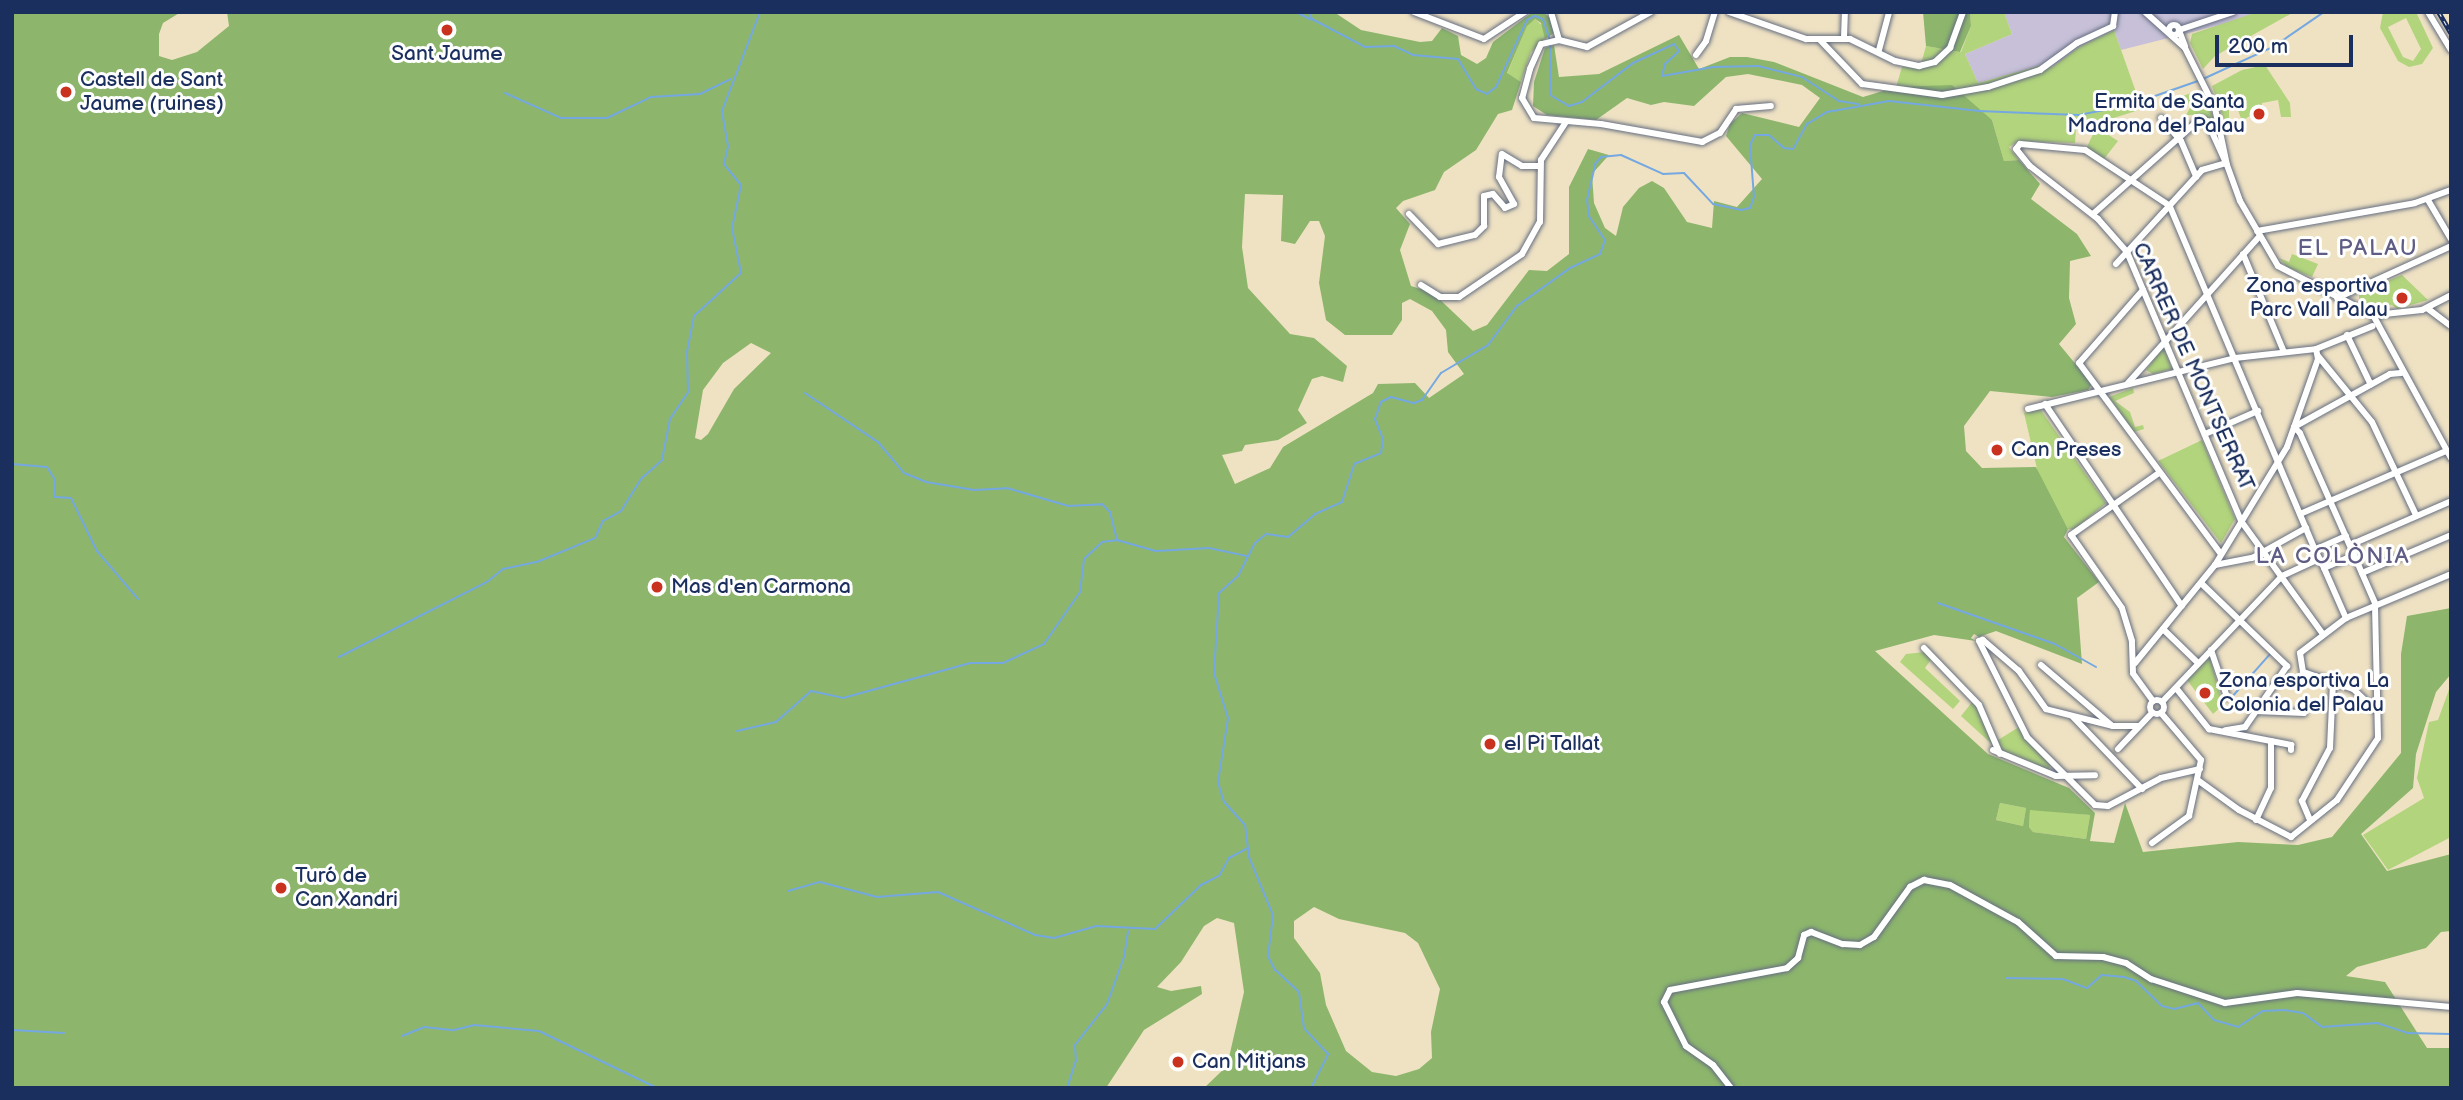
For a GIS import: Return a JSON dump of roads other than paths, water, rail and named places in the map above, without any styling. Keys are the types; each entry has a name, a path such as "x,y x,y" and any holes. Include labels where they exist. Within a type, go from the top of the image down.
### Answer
{"street":[{"path":"1414,12 1484,39 1525,12"},
{"path":"1551,12 1559,40"},
{"path":"1651,12 1587,47 1575,48 1559,40 1541,44 1522,98 1534,118 1702,142 1720,133 1736,108 1771,106"},
{"path":"1696,55 1706,41 1715,12"},
{"path":"1728,12 1820,40 1844,38 1879,50 1895,61 1919,66 1935,62 1950,48 1963,12"},
{"path":"1844,38 1845,12"},
{"path":"1879,50 1889,12"},
{"path":"1820,40 1862,85 1923,94 1988,87 2040,70 2077,43 2113,26 2115,12"},
{"path":"2145,12 2153,20 2180,29 2233,12"},
{"path":"2428,12 2451,50"},
{"path":"2180,29 2185,48 2222,129 2225,165"},
{"path":"2180,29 2185,48"},
{"path":"2161,118 2192,159 2196,177"},
{"path":"2093,214 2197,121 2205,120 2258,234 2283,271 2360,310 2380,331 2448,454 2398,472 2300,514"},
{"path":"1421,285 1440,297 1459,296 1522,254 1540,222 1540,166 1566,122"},
{"name":"CARRER DE MONTSERRAT","path":"2129,182 2073,146 2017,146 2021,157 2044,180 2093,214 2127,252 2241,521 2322,633"},
{"path":"1409,214 1438,244 1475,235 1484,226 1484,196 1493,194 1505,208 1514,204 1499,177 1502,154 1522,166 1540,166"},
{"path":"2116,264 2196,177 2225,165"},
{"path":"2129,182 2170,206 2346,618"},
{"path":"2130,382 2139,368 2258,234 2428,200 2451,190"},
{"path":"2428,200 2451,239"},
{"path":"2337,298 2451,246"},
{"path":"2243,254 2284,352"},
{"path":"2143,290 2081,357 2079,363 2221,554"},
{"path":"2028,409 2235,358 2284,352 2317,352 2373,321 2427,308 2451,295"},
{"path":"2427,308 2451,326"},
{"path":"2347,335 2371,386"},
{"path":"2317,352 2372,422 2398,472 2416,516"},
{"path":"2135,663 2214,565 2278,461 2294,428 2301,395 2317,352"},
{"path":"2139,368 2146,379"},
{"path":"2294,428 2371,386 2401,373"},
{"path":"2045,404 2182,606"},
{"path":"2205,435 2258,411"},
{"path":"2199,781 2256,820 2291,837 2337,800 2378,738 2374,709 2375,603 2294,428"},
{"path":"2118,749 2152,713 2153,701 2133,673 2135,663 2122,608 2071,535 2160,473"},
{"path":"2350,545 2451,500"},
{"path":"2214,565 2225,567 2264,552 2306,528"},
{"path":"2362,573 2451,535"},
{"path":"2315,550 2346,536"},
{"path":"2324,568 2354,555"},
{"path":"2161,713 2162,702 2282,576 2319,559"},
{"path":"2374,709 2353,689 2303,672 2299,667 2300,653 2322,633 2346,618 2375,603 2451,574"},
{"path":"2201,583 2287,667 2245,727 2225,730"},
{"path":"2163,629 2199,663"},
{"path":"2139,726 2113,726 2046,709 2019,671 1983,640 1979,644 2027,737 2065,776 2101,806 2181,771 2200,769"},
{"path":"1924,648 1979,705 2000,754"},
{"path":"2211,650 2227,697"},
{"path":"2041,664 2113,726"},
{"path":"2310,820 2302,801 2330,748 2333,683"},
{"path":"2176,688 2209,729 2291,745 2291,750"},
{"path":"2153,701 2162,702"},
{"path":"2256,711 2304,713"},
{"path":"2152,713 2161,713 2199,753 2200,769 2189,816 2152,843"},
{"path":"2073,717 2142,789"},
{"path":"2256,820 2271,788 2271,741"},
{"path":"1993,750 2065,776 2095,775"},
{"path":"1731,1088 1713,1065 1686,1046 1664,1002 1670,990 1787,968 1798,958 1804,934 1811,932 1843,944 1860,945 1874,937 1910,887 1924,880 1950,885 2018,922 2056,956 2115,960 2151,979 2225,1003 2297,993 2451,1007"}],"waterway":[{"path":"339,657 487,582 503,569 537,562 595,538 603,521 621,511 642,478 662,460 670,419 688,392 687,352 694,316 741,273 732,228 741,185 724,164 728,146 722,111 760,12"},
{"path":"1296,12 1310,19"},
{"path":"1309,12 1312,19 1365,47 1394,46 1413,55 1458,59 1476,89 1487,94 1496,87 1527,20 1535,16 1543,19 1550,40"},
{"path":"2203,79 2273,47 2324,12"},
{"path":"1550,45 1550,95 1569,106 1582,102 1633,63 1674,44 1679,51 1665,64 1662,76 1713,67 1758,66 1802,77 1839,101 1859,104"},
{"path":"505,93 561,118 607,118 651,97 700,94 731,79"},
{"path":"1311,1088 1328,1054 1304,1028 1299,992 1275,970 1268,956 1273,915 1249,857 1245,825 1224,802 1218,782 1228,718 1214,673 1219,593 1238,576 1254,544 1266,534 1288,537 1315,514 1342,502 1354,464 1381,453 1383,439 1375,419 1381,402 1391,397 1414,403 1422,400 1441,373 1488,345 1517,306 1570,268 1600,254 1605,240 1589,216 1587,200 1595,164 1601,157 1621,155 1663,174 1684,173 1713,204 1741,210 1750,208 1754,197 1750,145 1755,135 1769,135 1784,148 1793,149 1807,124 1827,112 1889,101 1979,111 2079,115 2129,105 2198,81"},
{"path":"805,393 878,442 904,473 926,482 974,490 1007,488 1068,506 1102,504 1110,512 1117,540 1156,551 1209,548 1247,556"},
{"path":"12,464 47,467 55,480 55,497 71,498 97,551 138,599"},
{"path":"737,731 776,722 811,691 843,698 970,663 1003,663 1044,644 1080,592 1084,559 1102,542 1118,540"},
{"path":"1938,603 2055,644 2096,667"},
{"path":"2231,698 2271,653"},
{"path":"788,891 820,882 877,897 938,892 1035,935 1054,938 1096,926 1155,929 1201,885 1219,876 1229,858 1248,848"},
{"path":"1067,1088 1076,1061 1075,1045 1107,1004 1124,957 1128,931"},
{"path":"2006,978 2063,979 2087,988 2102,975 2124,977 2136,981 2162,1006 2174,1009 2198,1003 2214,1020 2238,1027 2263,1011 2284,1010 2303,1013 2322,1027 2377,1023 2407,1033 2451,1034"},
{"path":"402,1036 424,1027 454,1030 474,1025 539,1031 657,1088"},
{"path":"12,1030 64,1033"}],"railway":[{"path":"2439,12 2451,33"}],"place":[{"name":"Sant Jaume","path":"447,30"},
{"name":"Castell de Sant Jaume (ruines)","path":"66,92"},
{"name":"Ermita de Santa Madrona del Palau","path":"2259,114"},
{"name":"Zona esportiva Parc Vall Palau","path":"2402,298"},
{"name":"Can Preses","path":"1997,450"},
{"name":"Mas d'en Carmona","path":"657,587"},
{"name":"Zona esportiva La Colonia del Palau","path":"2205,693"},
{"name":"el Pi Tallat","path":"1490,744"},
{"name":"Turó de Can Xandri","path":"281,888"},
{"name":"Can Mitjans","path":"1178,1062"}],"district":[{"name":"EL PALAU","path":"2358,248"},
{"name":"LA COLÒNIA","path":"2333,556"}]}
